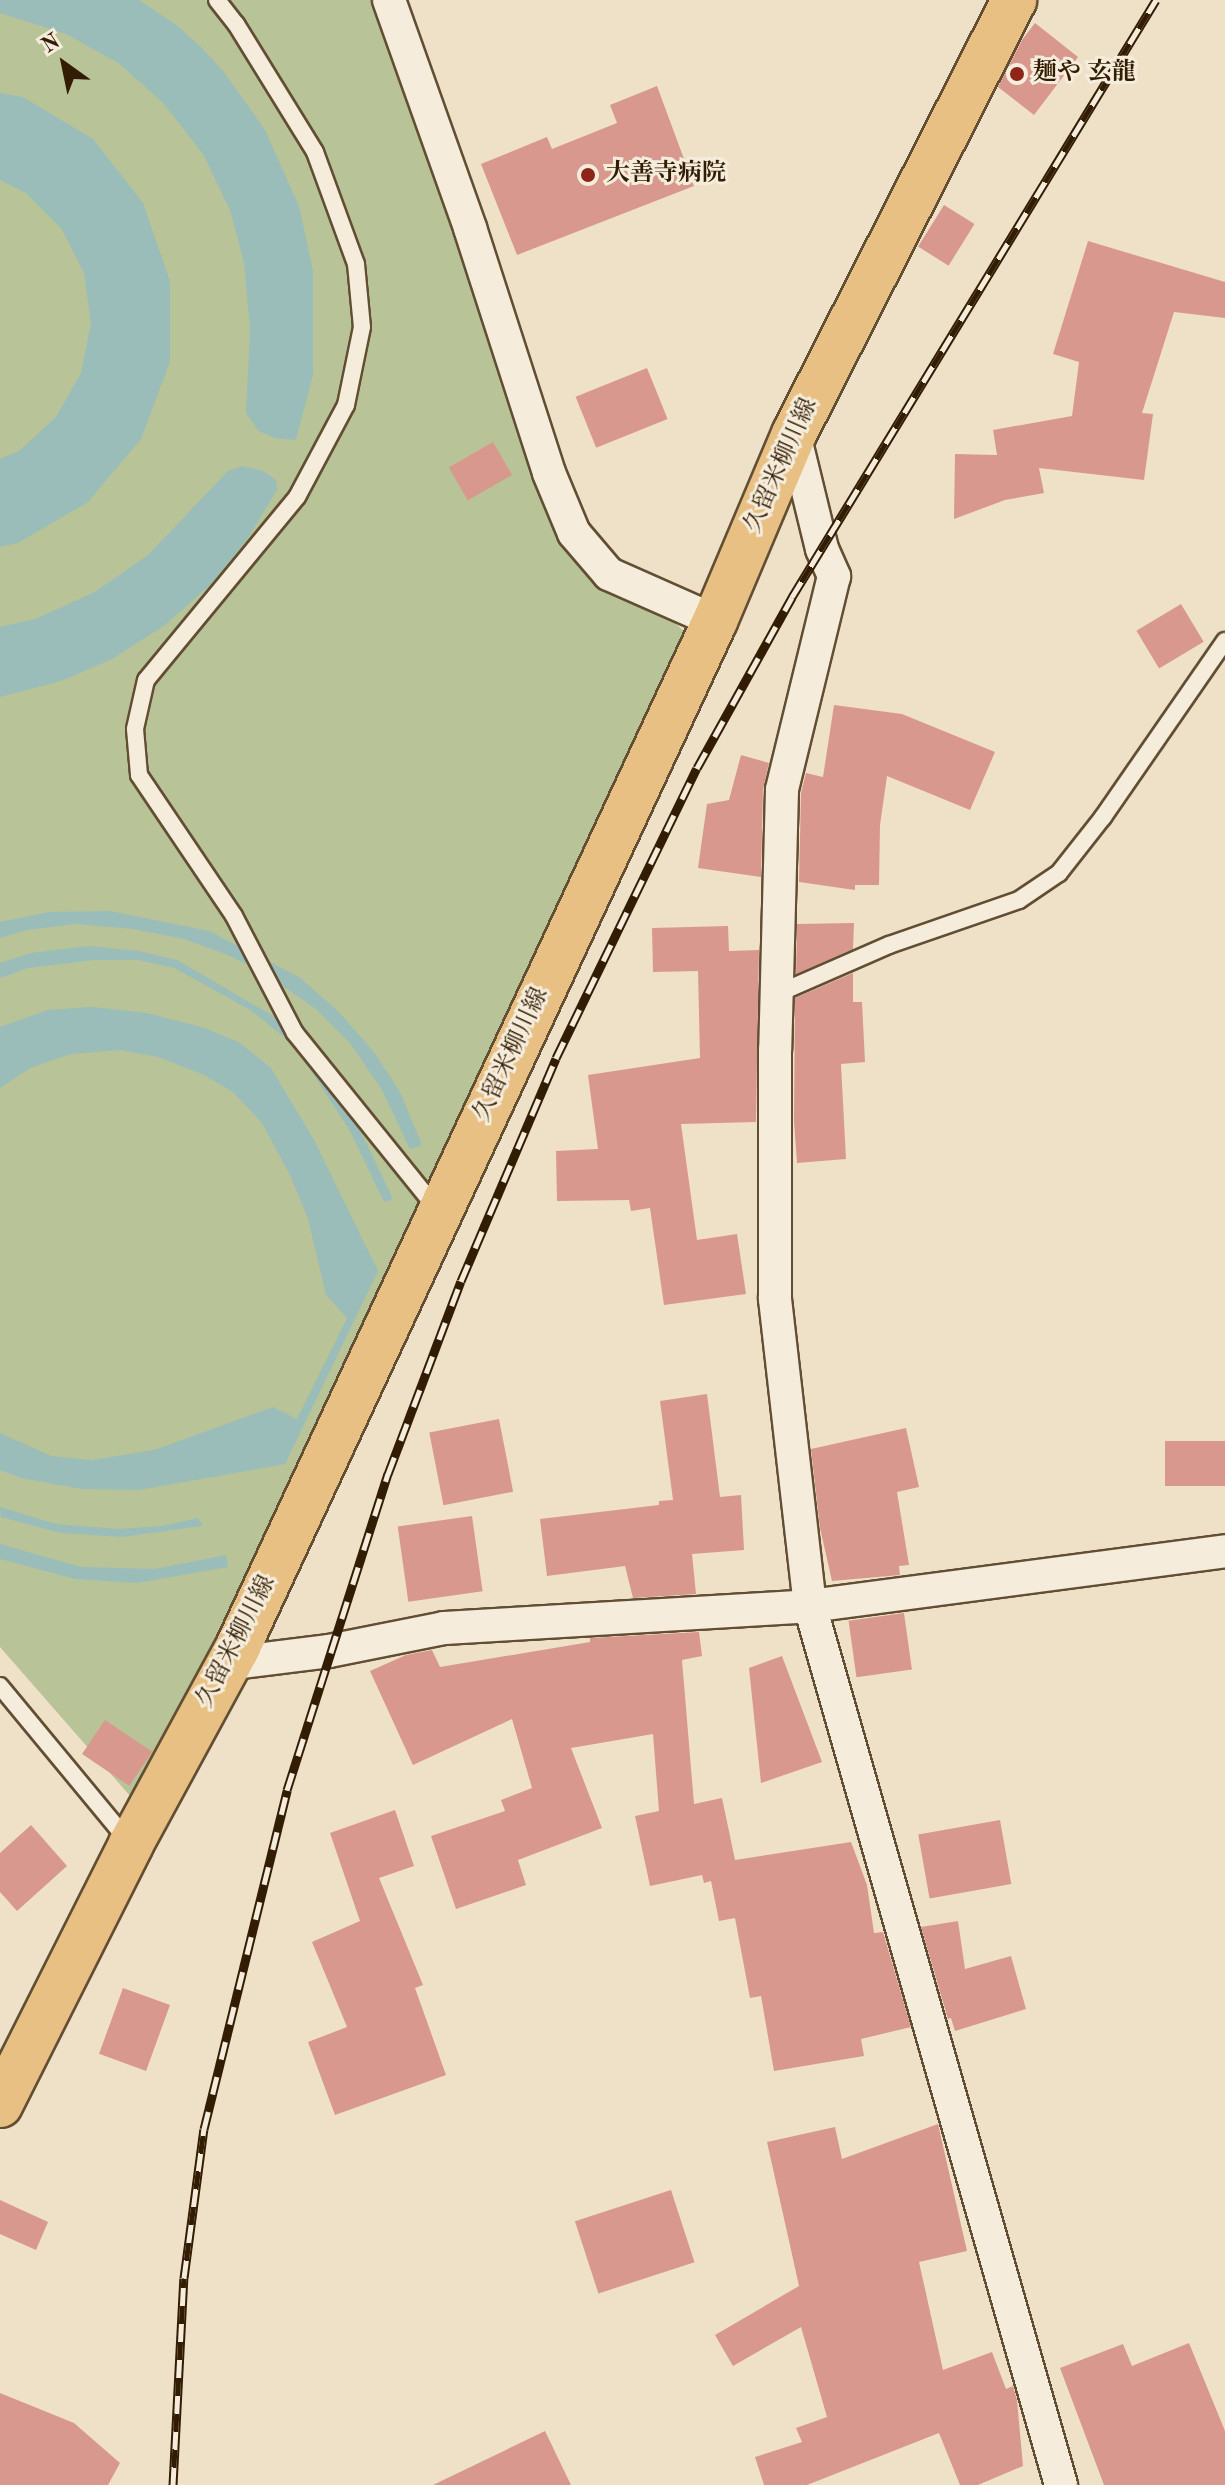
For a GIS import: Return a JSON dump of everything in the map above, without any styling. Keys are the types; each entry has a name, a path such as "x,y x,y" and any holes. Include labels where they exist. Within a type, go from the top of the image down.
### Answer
{"main road":[{"name":"久留米柳川線","path":"2,2100 131,1844 236,1651 715,621 794,434 1014,0"}],"street":[{"path":"389,0 470,228 549,473 574,533 609,574 715,621"},
{"path":"794,434 822,549 834,576 782,790 777,994 775,1299 810,1606 1055,2484"},
{"path":"236,1651 241,1662 329,1651 444,1628 810,1606 1225,1551"}],"lane":[{"path":"217,0 236,24 315,152 356,264 362,327 346,405 297,497 146,680 135,729 139,775 234,916 295,1033 439,1212"},
{"path":"777,994 889,945 1019,900 1059,873 1103,817 1225,641"},
{"path":"0,1686 131,1844"}],"green space":[{"path":"0,0 378,0 601,582 647,598 685,632 138,1805 0,1647"}],"water":[{"path":"0,0 139,0 175,24 201,47 224,72 265,130 299,206 313,271 313,375 296,440 274,438 259,431 246,413 250,329 244,263 230,210 203,154 163,103 120,64 66,34 0,13"},
{"path":"0,93 23,97 93,139 143,203 170,281 170,362 141,439 88,502 18,543 0,547 0,459 19,451 56,417 81,373 91,323 84,273 61,228 26,193 0,180"},
{"path":"242,466 263,471 276,480 277,490 248,538 209,586 165,625 112,659 61,681 0,697 0,627 35,619 95,592 148,555 228,471"},
{"path":"110,911 209,931 299,977 339,1012 374,1052 400,1092 422,1145 410,1149 382,1090 350,1043 316,1009 264,973 228,955 184,939 133,929 75,924 27,930 0,938 0,922 50,912"},
{"path":"89,946 139,951 177,960 275,1017 326,1072 362,1134 393,1199 384,1202 350,1131 295,1046 252,1011 174,968 138,960 93,960 28,968 0,978 0,963 31,953"},
{"path":"93,1007 147,1013 205,1028 240,1043 271,1068 313,1138 378,1271 285,1464 139,1490 82,1489 21,1478 0,1470 0,1433 51,1456 93,1460 154,1450 273,1407 297,1419 347,1318 326,1295 308,1219 290,1175 262,1123 233,1092 202,1074 158,1057 120,1050 71,1054 30,1068 0,1088 0,1027 48,1010"},
{"path":"0,1507 56,1524 117,1529 162,1526 198,1518 203,1526 122,1537 60,1533 1,1517"},
{"path":"0,1544 81,1567 155,1569 226,1555 228,1567 137,1583 75,1579 0,1559"}],"building":[{"path":"1035,23 1078,57 1034,115 998,87 1022,40"},
{"name":"大善寺病院","path":"657,86 694,186 517,255 481,164 547,137 552,149 617,123 610,105"},
{"path":"944,205 975,224 949,266 918,247"},
{"path":"1088,241 1225,282 1225,318 1174,312 1142,413 1153,414 1144,480 1039,468 1044,493 1005,500 954,519 955,454 997,455 993,430 1072,416 1079,362 1053,354"},
{"path":"647,368 668,419 596,448 576,397"},
{"path":"493,442 512,475 468,500 449,468"},
{"path":"1181,604 1204,642 1159,668 1136,631"},
{"path":"834,705 902,714 995,752 970,810 887,776 880,825 879,885 855,885 855,890 799,882 801,793 806,773 823,777"},
{"path":"741,755 769,763 763,789 761,877 698,868 707,804 729,800"},
{"path":"854,923 853,949 796,974 797,924"},
{"path":"728,926 729,951 759,950 756,1122 681,1124 697,1240 737,1234 746,1294 664,1305 650,1208 631,1211 629,1200 557,1201 556,1151 598,1149 588,1075 700,1058 698,971 653,972 652,928"},
{"path":"853,973 853,1002 862,1002 865,1062 841,1064 846,1159 797,1163 794,1121 795,998"},
{"path":"707,1394 720,1497 741,1495 744,1550 692,1554 696,1594 633,1598 625,1566 547,1576 540,1519 659,1505 659,1501 673,1500 660,1401"},
{"path":"499,1419 513,1492 443,1505 429,1433"},
{"path":"906,1428 919,1487 897,1492 909,1565 899,1566 900,1575 832,1581 820,1528 811,1449"},
{"path":"1165,1441 1225,1441 1225,1486 1165,1486"},
{"path":"472,1516 483,1591 408,1602 398,1526"},
{"path":"904,1613 912,1669 856,1677 849,1621"},
{"path":"699,1632 702,1656 682,1660 694,1804 722,1798 735,1860 851,1842 867,1885 874,1933 883,1932 911,2027 861,2039 864,2056 774,2071 761,1996 750,1998 735,1918 719,1921 711,1881 704,1883 702,1875 650,1886 635,1816 659,1811 653,1734 571,1748 602,1828 518,1860 526,1885 456,1909 431,1836 505,1811 501,1800 532,1788 512,1719 413,1765 370,1671 406,1655 432,1650 440,1667 590,1642 590,1638"},
{"path":"782,1656 822,1762 761,1783 749,1668"},
{"path":"105,1720 152,1752 129,1786 82,1754"},
{"path":"395,1810 414,1866 379,1878 423,1985 415,1988 446,2075 335,2115 308,2042 347,2027 312,1942 360,1921 330,1833"},
{"path":"1000,1820 1011,1884 930,1898 918,1834"},
{"path":"31,1825 67,1866 17,1911 0,1892 0,1853"},
{"path":"958,1921 965,1969 1011,1956 1026,2009 955,2031 951,2018 948,2019 921,1927"},
{"path":"123,1988 170,2005 146,2071 99,2054"},
{"path":"938,2124 967,2251 919,2262 943,2370 992,2352 1006,2389 1013,2386 1017,2400 1023,2466 978,2485 960,2485 939,2433 807,2485 764,2485 755,2457 802,2442 796,2428 827,2417 801,2327 733,2366 715,2335 799,2286 767,2142 835,2127 842,2159"},
{"path":"671,2190 694,2262 598,2293 575,2221"},
{"path":"0,2200 48,2222 36,2250 0,2234"},
{"path":"1189,2343 1225,2431 1225,2485 1104,2485 1060,2368 1123,2344 1132,2366"},
{"path":"0,2393 74,2423 120,2463 108,2485 0,2485"},
{"path":"545,2431 571,2485 433,2485"}],"railway":[{"path":"173,2485 184,2278 204,2129 287,1790 388,1474 461,1281 556,1058 697,768 792,597 1156,0"}],"place":[{"name":"麺や 玄龍","path":"1017,74"},
{"name":"大善寺病院","path":"588,175"}]}
